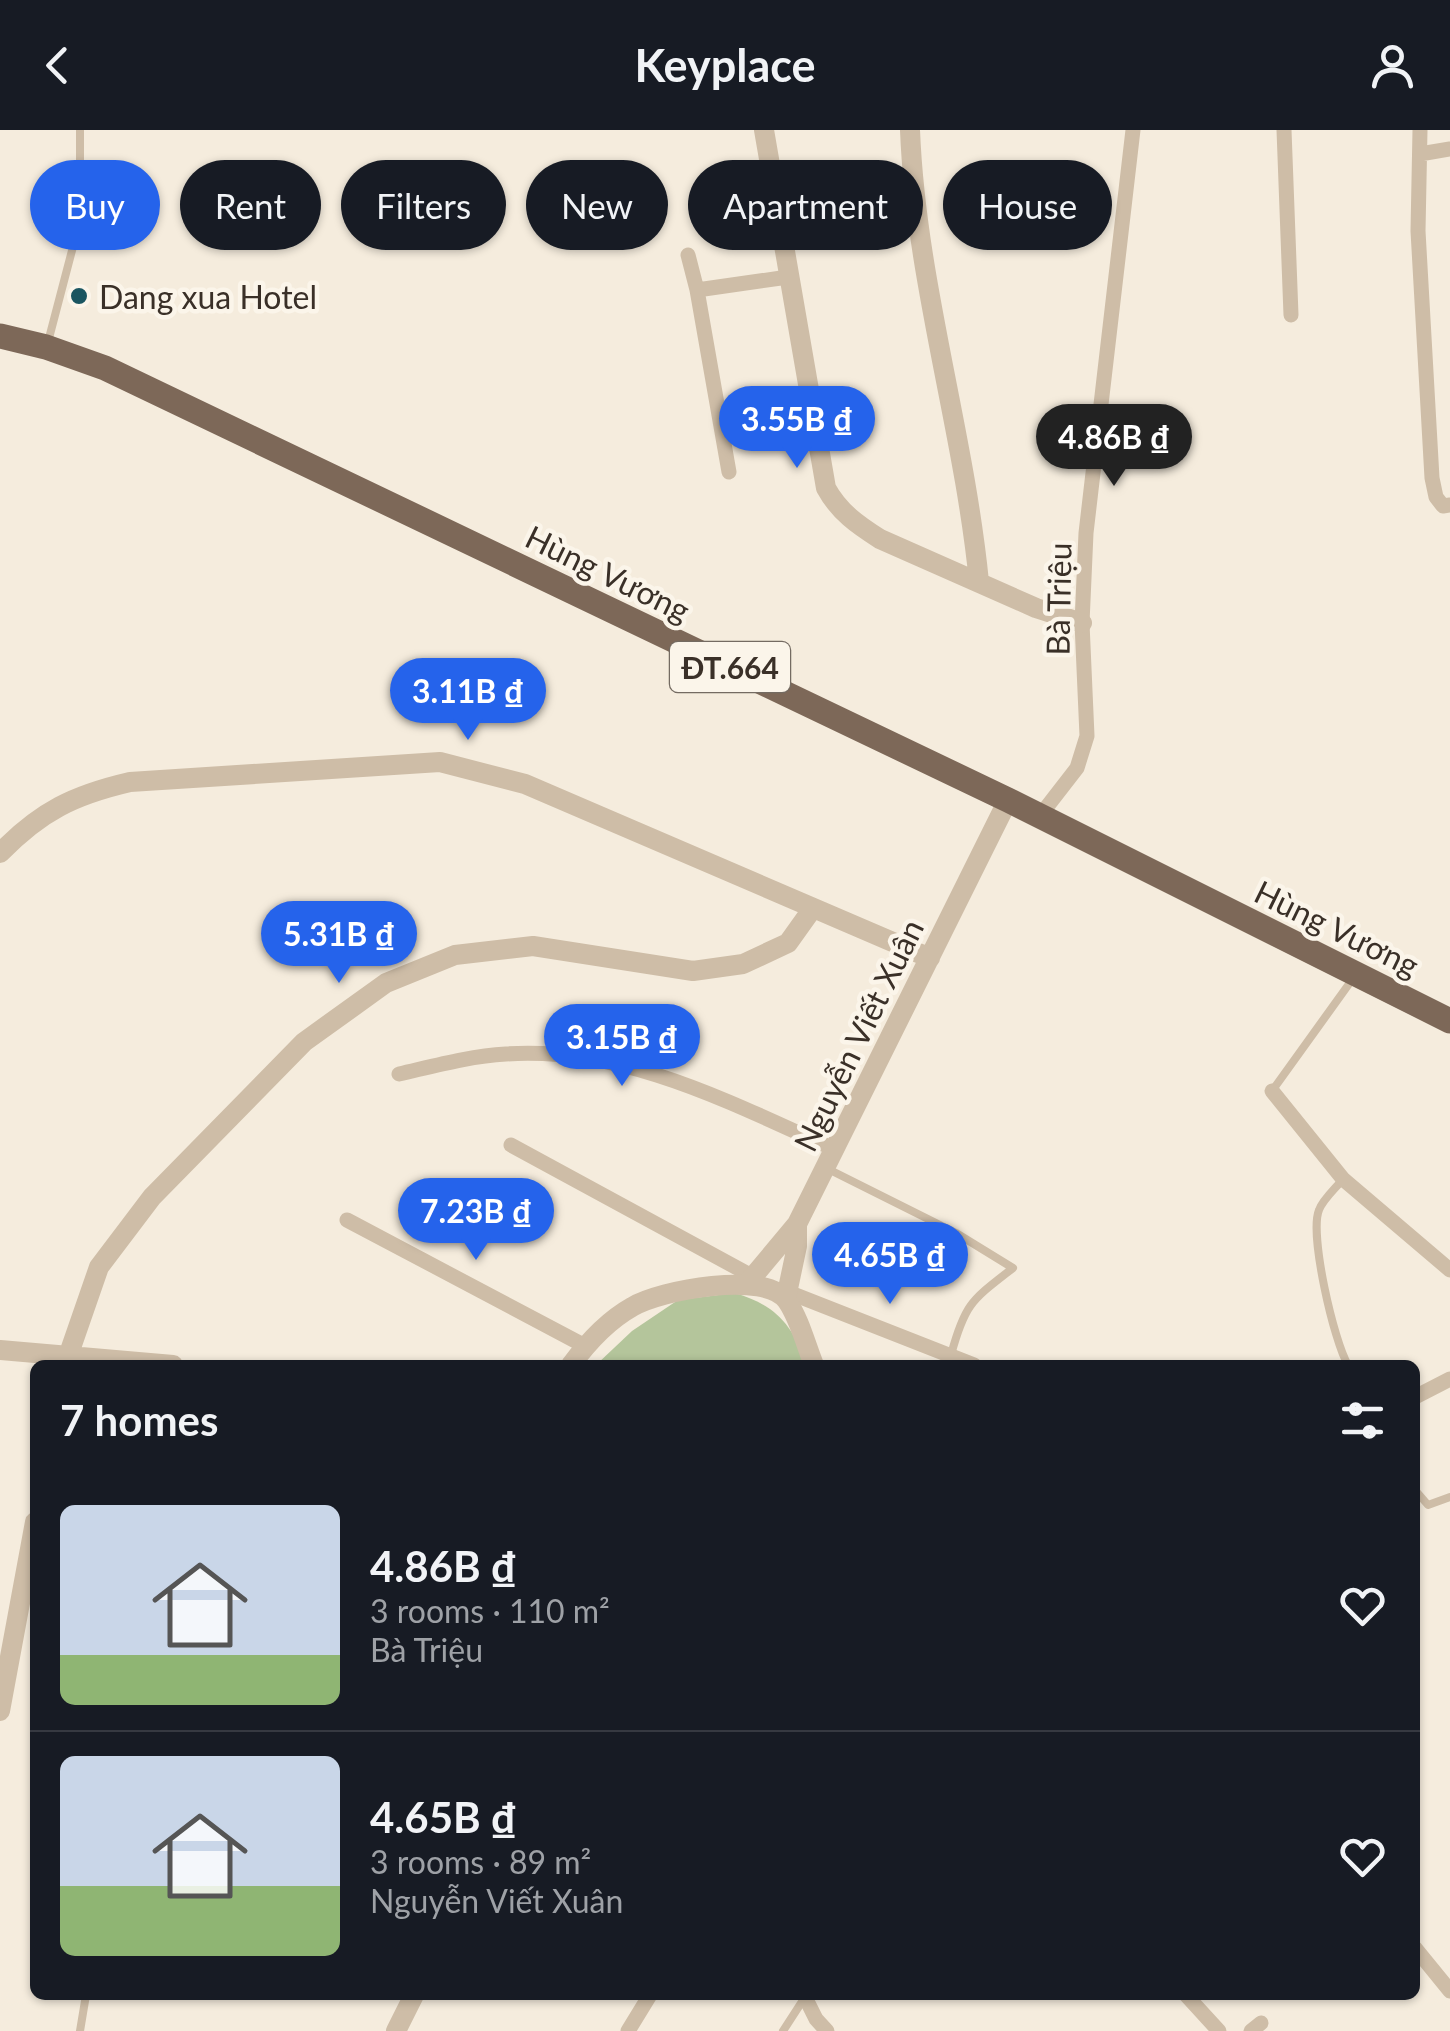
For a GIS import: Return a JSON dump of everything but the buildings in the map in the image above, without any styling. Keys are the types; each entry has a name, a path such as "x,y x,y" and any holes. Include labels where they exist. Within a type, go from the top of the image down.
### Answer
{"main road":[{"name":"Hùng Vương","path":"0,336 46,346 106,368 1008,800 1450,1021"}],"street":[{"path":"764,130 824,475 833,500 880,539 1036,608 1082,622"},
{"path":"910,130 922,244 972,514 979,582"},
{"name":"Bà Triệu","path":"1039,816 1077,768 1087,736 1082,622 1086,533 1133,130"},
{"path":"1284,130 1291,315"},
{"path":"1420,130 1418,232 1432,478 1436,497 1443,506 1450,506"},
{"path":"1420,154 1450,149"},
{"path":"688,255 729,472"},
{"path":"697,290 788,276"},
{"path":"0,853 24,828 80,794 130,782 440,762 524,784 930,958"},
{"name":"Nguyễn Viết Xuân","path":"749,1280 797,1224 1008,800"},
{"path":"65,1360 99,1267 152,1197 304,1042 386,983 455,955 533,946 693,971 743,964 788,943 814,908"},
{"path":"400,1074 492,1055 570,1056 693,1086 831,1159"},
{"path":"1272,1091 1325,1160 1450,1270"},
{"path":"511,1145 770,1290 964,1360"},
{"path":"347,1220 585,1346"},
{"path":"797,1224 797,1246 787,1295 812,1360"},
{"path":"574,1360 609,1322 635,1304 676,1290 749,1280"},
{"path":"7,1351 59,1360"},
{"path":"1420,1396 1450,1379"},
{"path":"0,1711 30,1566"},
{"path":"1420,1954 1450,1991"},
{"path":"396,2031 412,2000"},
{"path":"628,2031 647,2000"},
{"path":"807,2000 816,2019 828,2031"},
{"path":"1191,2000 1219,2031"}],"lane":[{"path":"46,346 80,220 80,130"},
{"path":"1272,1091 1356,974"},
{"path":"831,1159 1013,1268 972,1301 959,1325 951,1354"},
{"path":"1344,1179 1320,1208 1318,1227 1328,1308 1345,1360"},
{"path":"1420,1496 1428,1505 1450,1497"},
{"path":"80,2031 85,2000"},
{"path":"783,2031 802,2000"}],"green space":[{"path":"735,1293 750,1298 781,1319 806,1360 601,1360 632,1331 678,1300"}],"place":[{"name":"Dang xua Hotel","path":"79,296"}]}
